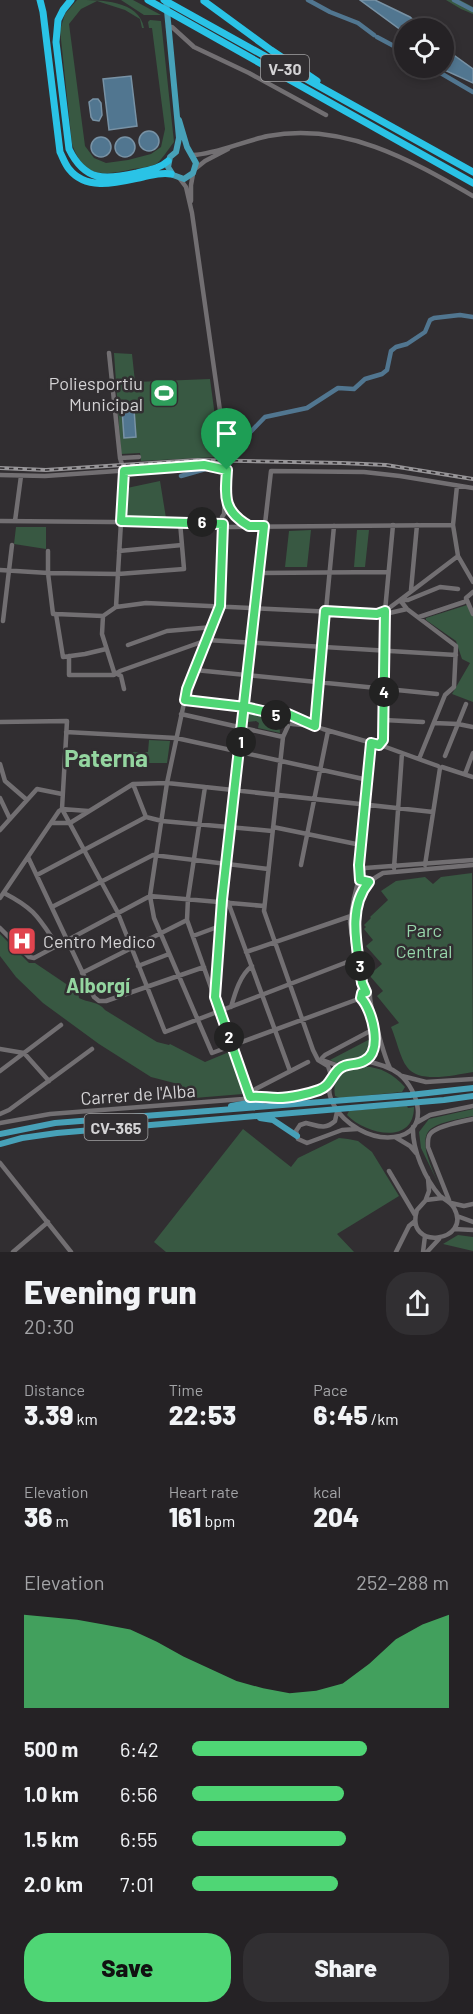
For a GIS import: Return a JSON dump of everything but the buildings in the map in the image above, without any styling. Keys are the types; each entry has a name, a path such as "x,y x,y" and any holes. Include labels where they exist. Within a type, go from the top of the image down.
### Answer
{"highway":[{"path":"40,0 60,152 69,169 81,180 97,184 116,183 160,173 171,174"},
{"path":"71,0 58,20 56,42 69,149 76,162 85,171 99,178 114,178 159,167 168,161"},
{"path":"140,0 152,3"},
{"path":"204,1 271,50 392,127"},
{"name":"V-30","path":"152,3 164,3 179,8 473,172"},
{"name":"V-30","path":"164,3 180,18 473,183"}],"main road":[{"path":"164,3 179,120 176,152 168,161 168,167 171,174 180,179 187,178 194,171 196,163 179,120"},
{"path":"176,152 183,150 192,154"},
{"name":"CV-365","path":"411,1099 420,1094 473,1088"},
{"name":"CV-365","path":"0,1134 55,1123 327,1105 338,1107 411,1099 423,1101 473,1096"},
{"path":"175,1114 277,1098"},
{"name":"CV-365","path":"0,1144 38,1135 233,1117 327,1105"},
{"path":"233,1117 270,1119 297,1136"}],"street":[{"path":"168,27 172,27 194,47 249,73 326,115"},
{"path":"192,154 286,134 309,133 345,137 390,151 473,196"},
{"path":"192,213 191,185 194,171 218,153 238,144"},
{"path":"180,179 186,188 192,213 227,470 222,517 220,606 181,714 167,783 150,896 154,918 212,1053 364,997"},
{"path":"109,353 120,458 124,471 116,607"},
{"path":"120,458 139,457"},
{"path":"0,475 45,476 204,465 227,470"},
{"path":"215,997 220,926 225,902 227,864 271,471 364,472 473,488"},
{"path":"15,521 21,476"},
{"path":"457,486 453,525 458,556 473,582"},
{"path":"225,498 237,518 249,526"},
{"path":"224,514 232,512"},
{"path":"223,535 237,518"},
{"path":"0,520 223,523 231,526 453,525"},
{"path":"0,570 118,574 184,569 180,522"},
{"path":"381,745 384,720 385,612 393,525"},
{"path":"411,590 417,525"},
{"path":"315,726 334,526"},
{"path":"3,621 12,545"},
{"path":"119,550 182,545"},
{"path":"48,550 48,573 63,657 106,649"},
{"path":"385,612 458,556"},
{"path":"259,573 388,572"},
{"path":"400,600 408,600 440,587 458,589"},
{"path":"472,595 466,598 473,614"},
{"path":"400,600 407,609 456,646 453,655 454,687 445,695 419,759"},
{"path":"419,617 464,602"},
{"path":"55,614 103,616 116,607 146,603 377,614 407,609"},
{"path":"103,616 102,634 106,649 117,673 121,675 124,689"},
{"path":"128,645 167,631 213,627"},
{"path":"69,656 69,675 114,675 207,640 453,655"},
{"path":"195,670 437,694"},
{"path":"185,700 288,714 283,737 264,906 266,920 315,1055 318,1060 328,1066 332,1103 357,1128 372,1134 395,1137 410,1146 418,1155"},
{"path":"446,756 466,704"},
{"path":"181,714 283,737"},
{"path":"276,714 287,722 326,730"},
{"path":"285,715 287,722"},
{"path":"384,720 423,722"},
{"path":"0,722 67,721 62,809 117,913 165,1032 355,959"},
{"path":"287,722 315,726 381,745 473,777"},
{"path":"434,723 473,727"},
{"path":"301,865 326,730"},
{"path":"66,732 176,738 368,780"},
{"path":"364,1061 374,1049 374,1029 355,959 351,916 359,875 371,743"},
{"path":"394,868 402,753"},
{"path":"465,774 473,753"},
{"path":"0,764 5,782 27,800"},
{"path":"425,865 440,767"},
{"path":"52,823 70,823 133,784 167,783 433,812"},
{"path":"133,784 146,817"},
{"path":"205,787 188,898 187,920 249,1095 308,1062"},
{"path":"0,830 37,789 62,794"},
{"path":"0,798 10,819"},
{"path":"62,809 88,811"},
{"path":"0,898 62,809"},
{"path":"37,875 146,817 199,825 273,829 361,845"},
{"path":"52,907 153,855 268,869"},
{"path":"28,858 82,974 94,997 99,1001 106,1001 204,966"},
{"path":"359,875 365,868 370,870 473,862"},
{"path":"359,875 362,882 383,873 473,862"},
{"path":"370,870 373,873 371,880 358,898 355,921 364,997 390,1068"},
{"path":"4,893 26,905 35,913 57,945"},
{"path":"0,928 32,958 150,896 264,906"},
{"path":"225,902 252,966 290,1071"},
{"path":"246,952 351,916"},
{"path":"82,974 187,920"},
{"path":"193,936 220,926"},
{"path":"138,966 169,954"},
{"path":"231,1006 235,991 252,966"},
{"path":"0,1071 61,1025"},
{"path":"322,1059 325,1055 374,1029"},
{"path":"0,1049 24,1053 48,1081"},
{"path":"8,1121 2,1113 92,1049"},
{"path":"315,1055 342,1067"},
{"path":"331,1081 342,1067 364,1061 376,1063 401,1075 426,1082 473,1079"},
{"path":"401,1075 417,1098 419,1111 413,1138 428,1175 442,1198 464,1206 473,1204"},
{"name":"Carrer de l'Alba","path":"0,1123 50,1114 249,1095 277,1098 318,1090 331,1081"},
{"path":"395,1137 405,1134 430,1115 473,1106"},
{"path":"338,1107 332,1124 324,1127 314,1127 309,1123 302,1124 298,1128 297,1136 303,1142 312,1141 342,1130 357,1128"},
{"path":"425,1252 439,1239 450,1234 454,1229 457,1216 428,1147 428,1139 436,1129 473,1119"},
{"path":"312,1141 316,1136 314,1127"},
{"path":"0,1163 71,1252"},
{"path":"389,1171 408,1201 419,1231 424,1236 439,1239"},
{"path":"426,1200 429,1191 428,1175"},
{"path":"396,1252 415,1218 419,1205 426,1200 442,1198"},
{"path":"408,1201 419,1205"},
{"path":"457,1216 473,1222"},
{"path":"13,1252 48,1222"},
{"path":"454,1229 473,1230"},
{"path":"402,1241 408,1233 419,1231"},
{"path":"424,1236 425,1252"}],"green space":[{"path":"77,0 107,1 127,7 141,19 144,28 142,28 140,19 125,10 97,1 81,9 69,24 85,146 94,158 106,163 151,154 161,147 165,129 152,28 149,28 148,22 150,20 161,21 174,142 156,164 103,173 88,169 77,155 72,144 60,30 65,14"},
{"path":"121,0 133,0 161,15 144,15"},
{"path":"446,0 460,0 473,7 473,14 461,9"},
{"path":"114,353 132,354 135,382 210,379 220,454 217,457 141,461 140,453 121,454"},
{"path":"160,481 166,518 128,518 125,516 127,488"},
{"path":"16,527 46,527 46,549 14,544"},
{"path":"311,530 307,567 285,567 289,531"},
{"path":"357,530 369,530 365,567 354,567"},
{"path":"467,605 473,616 473,702 452,694 470,663 462,659 456,641 426,620 426,618"},
{"path":"247,712 270,716 277,722 280,733 258,728 259,723 256,721 248,722"},
{"path":"149,740 170,741 167,763 133,763 132,752 148,752"},
{"name":"Parc Central","path":"472,873 473,1072 428,1077 413,1072 407,1067 400,1053 391,1027 399,1023 377,996 383,991 369,975 382,964 366,946 373,940 364,929 366,927 364,925 388,900 381,891 396,881 425,877 433,884 441,877"},
{"path":"0,934 29,963 35,963 78,992 79,998 99,1005 157,1042 170,1044 205,1062 229,1052 243,1094 182,1099 182,1085 151,1077 99,1044 43,1003 16,977 0,956"},
{"path":"372,1038 366,1057 337,1063 330,1060"},
{"path":"372,1067 384,1071 405,1087 402,1092 340,1098 335,1096 335,1085 339,1076 347,1070"},
{"path":"407,1106 408,1108 414,1107 412,1119 398,1132 376,1131 355,1122 347,1115 349,1111"},
{"path":"473,1109 473,1116 441,1124 427,1133 425,1140 428,1157 441,1189 421,1148 419,1132 429,1119"},
{"path":"243,1129 291,1167 298,1158 339,1138 358,1141 372,1152 399,1196 337,1234 354,1252 166,1252 154,1242"},
{"path":"458,1235 473,1237 473,1251 443,1244"}],"water":[{"path":"360,0 375,0 411,18 394,18 394,25"},
{"path":"454,55 473,69 473,83 454,74"},
{"path":"131,76 137,126 109,130 103,79"},
{"path":"98,99 101,103 102,115 99,121 91,117 89,102"},
{"path":"145,131 153,131 159,137 159,145 153,151 145,151 139,145 139,137"},
{"path":"97,137 105,137 111,143 111,151 105,157 97,157 91,151 91,143"},
{"path":"121,137 129,137 135,143 135,151 129,157 121,157 115,151 115,143"},
{"path":"122,409 134,409 136,437 124,438"}],"waterway":[{"path":"308,0 358,23 374,35"},
{"path":"454,0 473,10"},
{"path":"377,37 394,46"},
{"path":"449,78 473,92"},
{"path":"236,447 265,417 307,408 338,388 354,389 365,379 382,374 387,370 391,351 425,332 430,320 460,315 473,317"},
{"path":"181,476 209,468"}],"railway":[{"path":"0,468 46,470 198,460 342,463 386,465 473,479"}],"place":[{"name":"Poliesportiu Municipal","path":"164,393"},
{"name":"Centro Medico","path":"22,941"}],"district":[{"name":"Paterna","path":"106,757"},
{"name":"Alborgí","path":"98,985"}],"route":[{"path":"227,470 204,465 124,471 121,521 223,522 220,606 187,689 185,700 245,707 276,714 288,714 297,720 315,726 325,611 377,614 385,611 383,740 379,745 371,743 359,865 360,880 369,882 358,898 355,921 362,983 366,992 360,996 372,1021 375,1034 374,1049 364,1061 342,1067 324,1088 277,1098 250,1097 215,997 222,900 245,707 264,526 249,526 232,512 225,498 227,470"}]}
